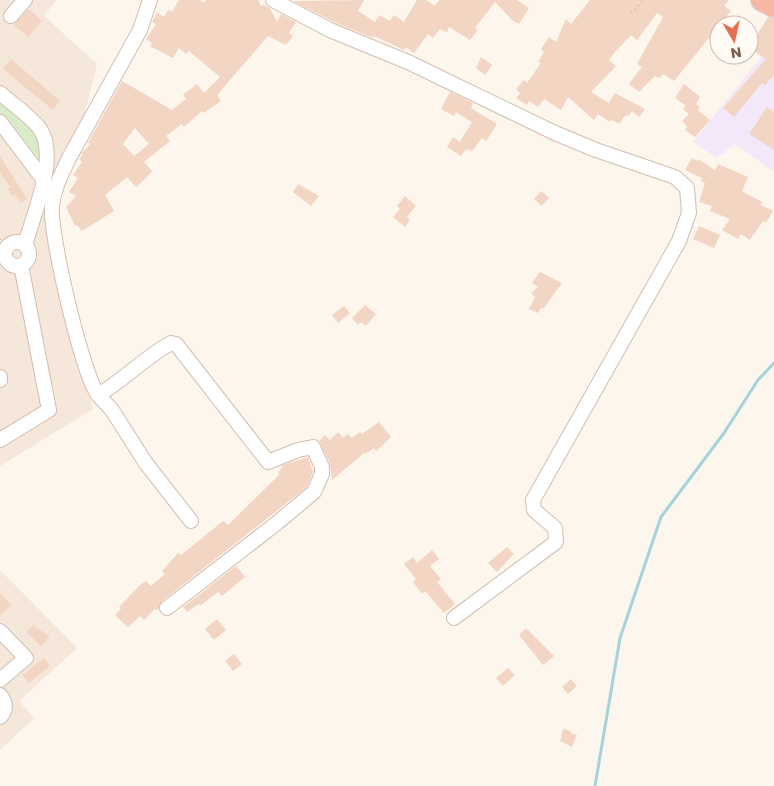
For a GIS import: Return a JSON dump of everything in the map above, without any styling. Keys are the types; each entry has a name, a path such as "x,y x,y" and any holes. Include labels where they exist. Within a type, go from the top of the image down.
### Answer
{"highway":[{"path":"762,0 774,6"}],"street":[{"path":"11,16 25,0"},
{"path":"150,0 140,30 68,158 59,178 52,206 59,254 76,336 87,373 98,395 112,410 145,462 191,521"},
{"path":"273,0 330,30 408,62 555,134 675,177 687,188 688,213 679,241 533,500 534,510 555,528 556,542 454,618"},
{"path":"0,93 40,128 47,144 48,157 25,244 29,256 21,265 15,266 3,252 12,242 25,244"},
{"path":"0,122 43,179"},
{"path":"0,440 49,410 21,265"},
{"path":"98,395 118,382 159,349 171,343 181,350 208,388 268,462 314,446 319,457 322,474 314,492 278,523 243,547 167,608"},
{"path":"0,631 26,658 0,680"},
{"path":"0,695 6,707 0,717"}],"path":[{"path":"631,14 644,0"}],"shaded area":[{"path":"0,0 56,0 44,16 97,64 84,117 55,175 50,245 93,409 0,466"},
{"path":"774,41 774,172 735,144 717,158 693,142 755,65 759,65 759,60"},
{"path":"0,570 77,648 19,701 34,718 0,750"}],"green space":[{"path":"0,95 36,128 42,157 40,164 0,115"}],"building":[{"path":"179,0 200,0 204,3 206,0 258,0 261,6 264,5 270,8 277,22 281,14 296,22 289,33 293,36 286,45 268,36 217,95 221,101 204,113 202,111 184,127 182,124 166,136 170,141 144,162 152,171 136,187 127,177 105,195 114,211 82,231 77,225 75,226 66,207 76,196 69,192 78,178 73,175 82,162 79,159 83,155 81,154 90,144 88,143 122,81 172,110 186,99 183,95 197,84 204,93 220,77 189,51 186,54 179,48 173,58 150,46 152,43 146,39 156,24 152,22 157,12 164,17 168,10 172,12","holes":["135,128 149,144 134,156 123,144"]},
{"path":"364,0 358,11 375,22 379,15 390,21 394,15 404,22 417,0 426,0 435,6 439,0 517,0 529,8 519,24 513,21 495,2 475,28 478,30 470,40 449,27 447,32 440,29 433,38 428,34 414,53 406,47 404,50 374,36 373,38 334,22 293,1"},
{"path":"590,0 729,0 724,6 731,11 728,15 709,15 709,38 674,81 663,74 659,78 655,76 639,92 629,84 642,67 637,64 663,17 657,13 637,40 631,35 609,60 616,66 591,92 609,103 615,93 645,109 639,117 632,111 629,116 626,115 623,118 620,124 611,120 610,122 598,114 594,120 568,97 561,110 544,99 538,107 529,101 527,105 516,98 520,93 516,89 524,80 527,83 541,63 538,62 544,52 541,49 549,37 556,42 566,19 571,24"},
{"path":"29,9 42,21 28,37 14,25"},
{"path":"768,17 774,18 774,75 765,85 762,83 734,117 723,108 766,59 759,54 759,32"},
{"path":"481,57 492,65 485,75 476,68"},
{"path":"11,59 60,101 53,110 3,69"},
{"path":"684,84 700,97 696,104 700,107 698,110 710,120 695,137 685,130 687,126 682,121 689,114 683,109 686,106 675,98"},
{"path":"450,92 473,103 471,108 497,124 486,141 482,138 472,151 466,149 461,156 447,147 453,137 460,142 472,122 456,112 454,116 441,109"},
{"path":"767,107 774,112 774,150 749,134"},
{"path":"0,156 27,199 21,203 15,195 12,196 8,189 10,187 0,173"},
{"path":"692,158 697,161 698,159 715,170 718,164 748,177 742,191 762,202 761,205 773,211 766,223 763,221 750,240 741,234 738,239 722,230 730,219 710,211 712,206 699,202 705,183 701,181 702,178 685,170"},
{"path":"298,184 319,196 311,206 293,192"},
{"path":"541,191 549,198 542,206 534,199"},
{"path":"405,196 416,206 407,217 410,220 405,227 393,217 400,209 397,206"},
{"path":"699,226 720,235 714,248 693,239"},
{"path":"540,272 562,283 538,313 529,309 535,297 531,293 538,287 532,283"},
{"path":"365,305 376,314 366,326 361,322 358,325 352,318"},
{"path":"344,306 350,313 338,323 332,315"},
{"path":"379,422 391,437 376,451 374,448 364,453 332,480 330,463 319,441 325,435 330,440 338,432 343,438 348,434 352,438 360,432 362,434"},
{"path":"308,457 313,472 307,487 162,601 157,611 155,609 144,620 140,616 128,627 115,615 121,609 119,607 140,585 146,581 151,586 165,574 162,571 178,553 181,555 223,521 228,525 280,474 278,473 283,465"},
{"path":"507,547 514,554 497,572 488,563"},
{"path":"432,550 439,559 430,566 441,579 437,582 455,604 444,613 425,591 422,594 413,582 416,579 404,564 413,557 417,563"},
{"path":"236,566 245,577 222,596 218,592 200,606 199,604 187,612 183,607"},
{"path":"0,593 11,605 0,616"},
{"path":"217,619 226,630 214,640 205,629"},
{"path":"33,625 50,637 41,646 26,632"},
{"path":"526,628 554,656 543,665 519,635"},
{"path":"234,654 242,664 233,671 225,661"},
{"path":"44,658 50,666 29,683 22,675"},
{"path":"508,668 515,675 503,686 496,678"},
{"path":"571,679 577,686 568,694 562,687"},
{"path":"563,729 577,735 572,747 560,741"}],"waterway":[{"path":"595,786 620,638 661,517 724,433 758,380 774,363"}]}
